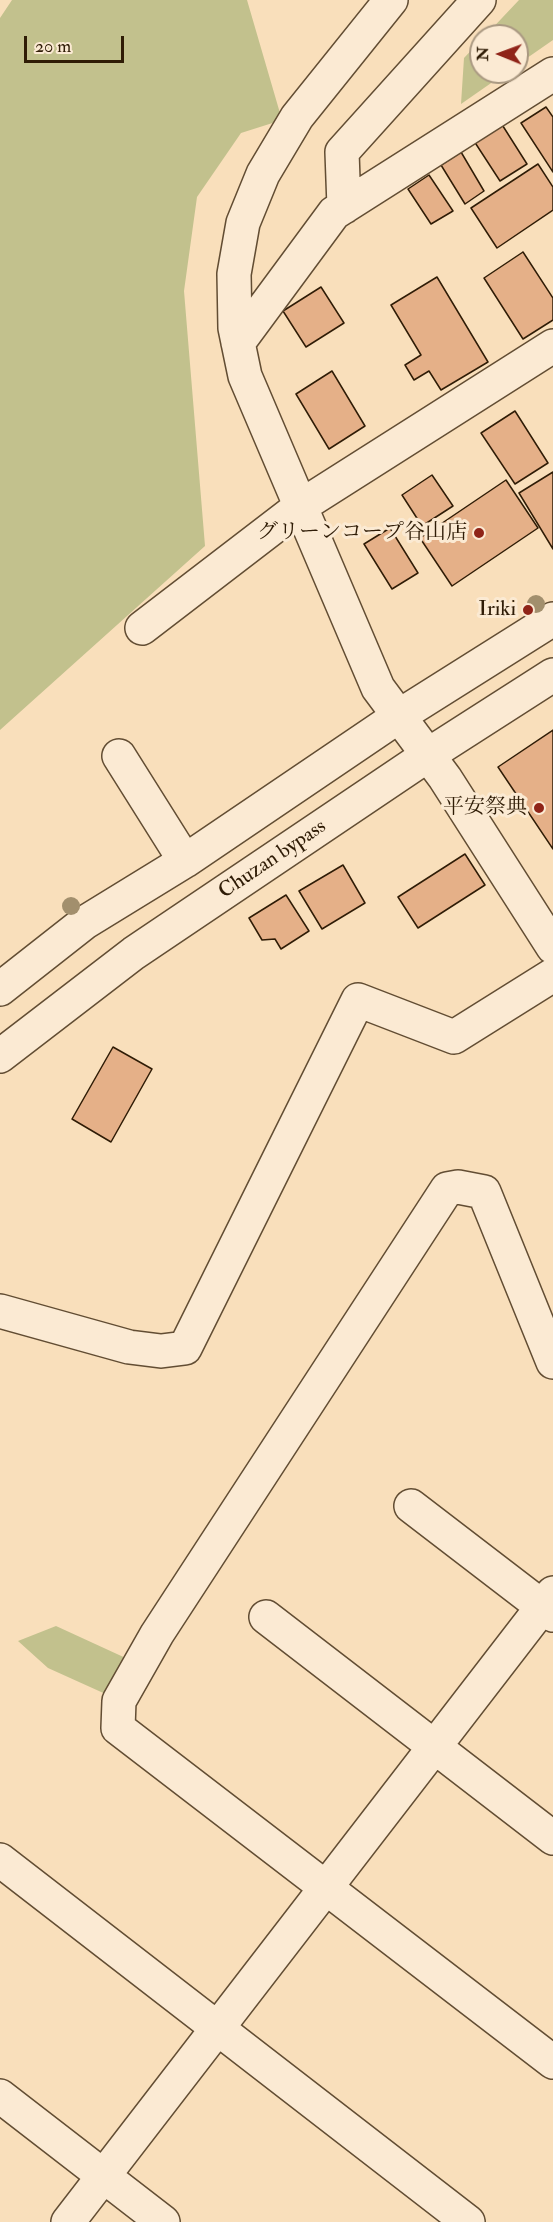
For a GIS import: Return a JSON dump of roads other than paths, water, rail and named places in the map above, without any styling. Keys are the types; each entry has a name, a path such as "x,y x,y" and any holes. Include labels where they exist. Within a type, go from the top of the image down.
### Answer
{"street":[{"path":"391,0 297,117 263,174 243,223 234,274 234,327 245,376 378,688 445,778 553,947"},
{"path":"344,207 342,152 479,0"},
{"path":"238,343 334,213 553,74"},
{"path":"142,628 301,506 553,346"},
{"path":"0,989 84,922 184,861 399,716 553,619"},
{"name":"Chuzan bypass","path":"0,1056 134,953 428,755 553,675"},
{"path":"119,756 184,861"},
{"path":"0,1311 129,1347 161,1351 185,1348 358,1000 454,1037 553,975"},
{"path":"553,1362 484,1192 458,1187 447,1189 157,1634 119,1701 118,1728 553,2062"},
{"path":"68,2222 434,1747 549,1605 411,1506"},
{"path":"266,1617 553,1838"},
{"path":"0,1860 468,2222"},
{"path":"0,2096 163,2222"}],"place":[{"name":"グリーンコープ谷山店","path":"479,533"},
{"name":"Iriki","path":"528,610"},
{"name":"平安祭典","path":"539,808"}]}
